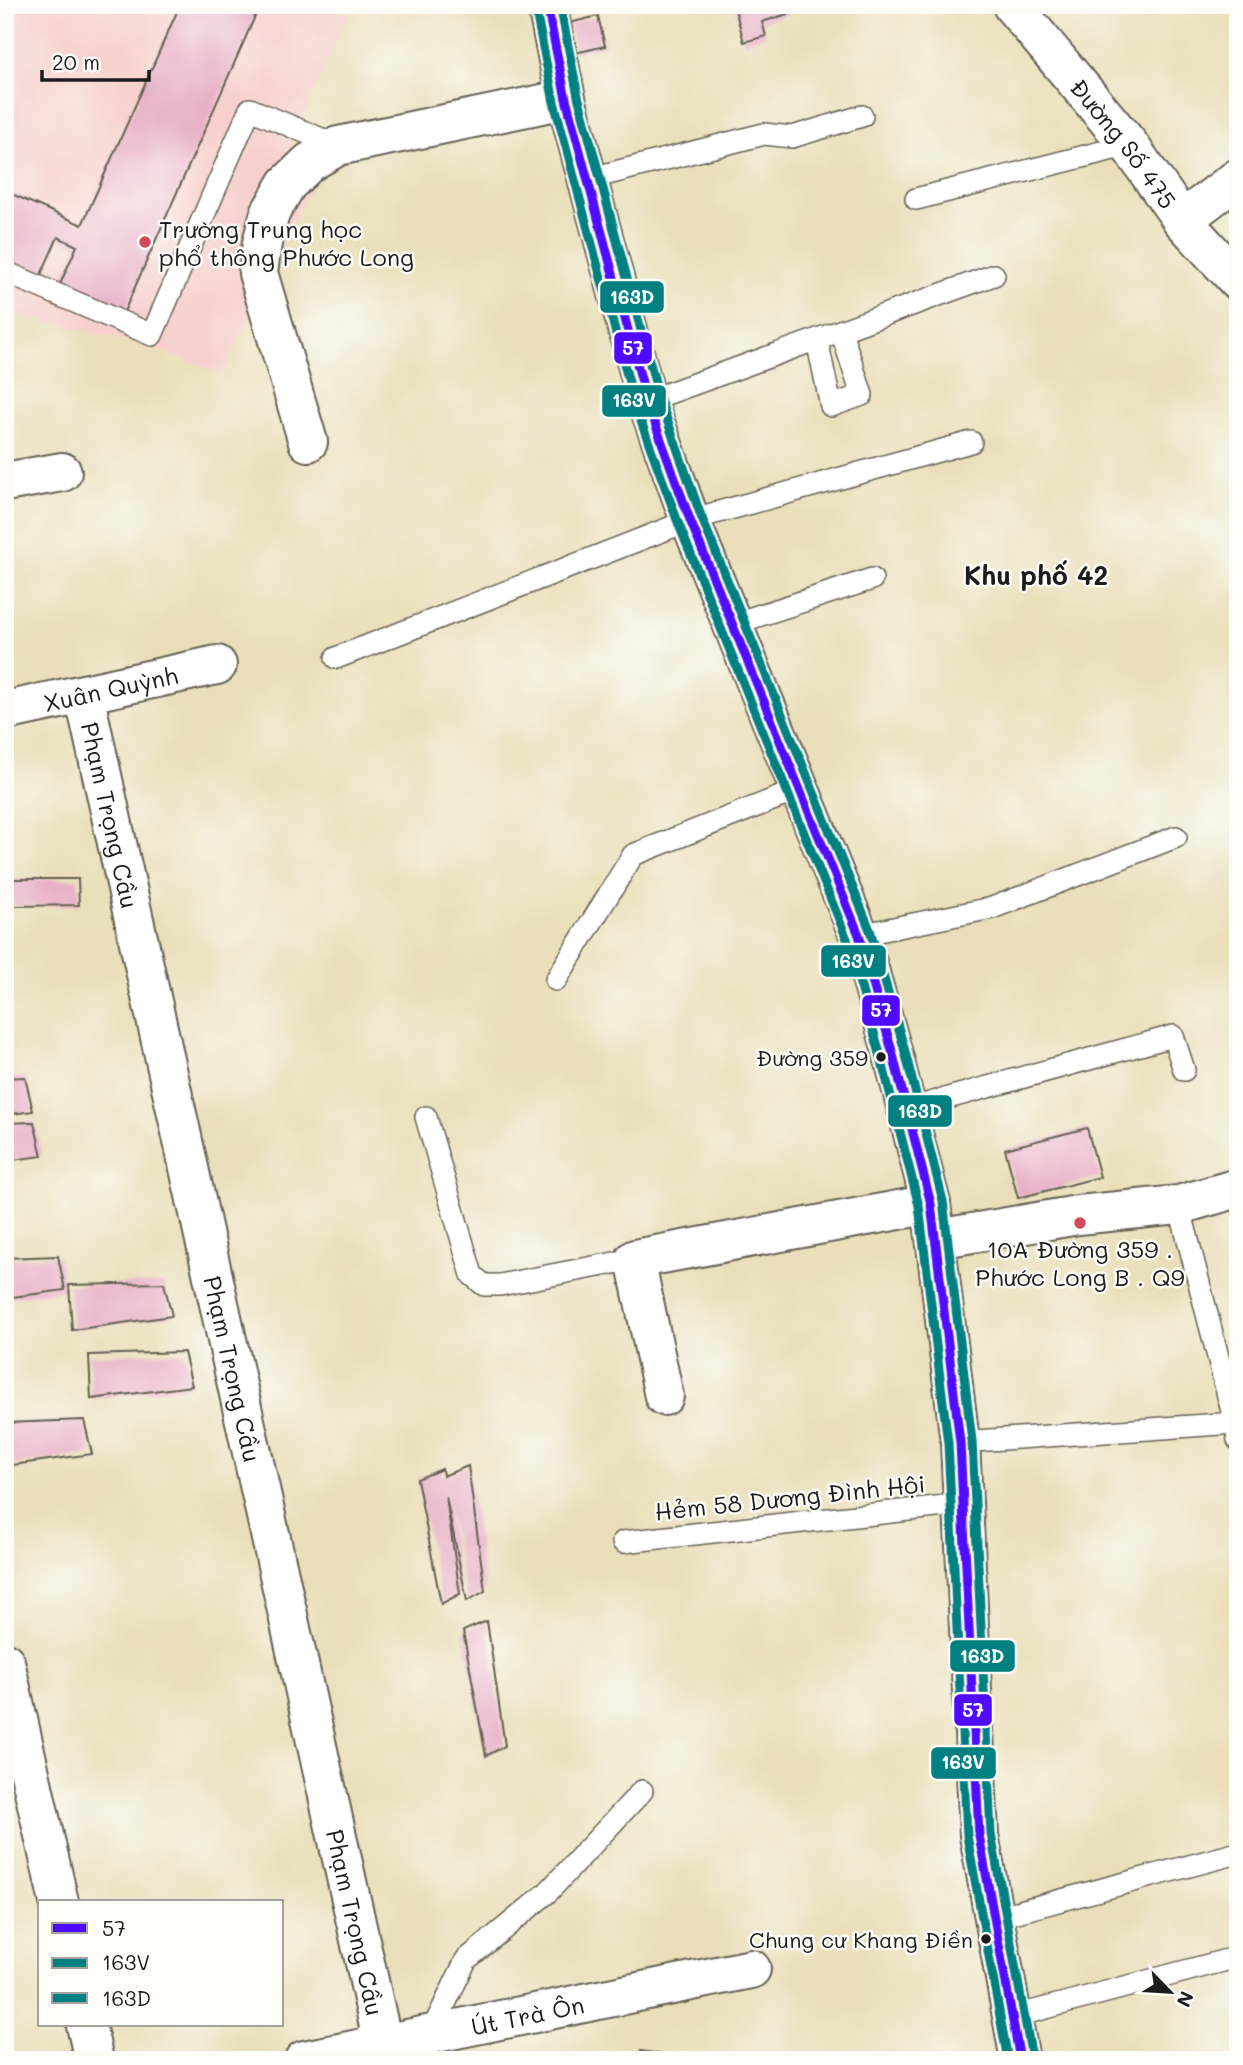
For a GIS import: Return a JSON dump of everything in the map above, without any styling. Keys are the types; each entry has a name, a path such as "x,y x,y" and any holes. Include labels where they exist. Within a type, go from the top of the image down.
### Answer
{"street":[{"path":"547,5 566,99 648,401 690,520 859,934 908,1109 934,1221 960,1442 979,1835 1020,2060"},
{"name":"Đường Số 475","path":"1013,5 1129,145 1182,220 1238,281"},
{"path":"308,442 258,273 262,243 271,213 287,184 310,162 338,146 566,99"},
{"path":"1182,220 1238,178"},
{"path":"5,482 62,472"},
{"name":"Xuân Quỳnh","path":"5,711 217,666"},
{"name":"Phạm Trọng Cầu","path":"84,694 383,2044"},
{"path":"664,1396 635,1259 934,1221 1078,1215 1179,1205 1238,1188"},
{"path":"5,1662 12,1722 58,1900"},
{"name":"Út Trà Ôn","path":"304,2060 751,1969"},
{"path":"86,2026 94,2060"}],"lane":[{"path":"5,272 152,335 250,109 338,146"},
{"path":"589,179 764,134 792,137 862,116"},
{"path":"916,199 1129,145"},
{"path":"648,401 994,275"},
{"path":"817,340 831,406 862,395 841,331"},
{"path":"336,658 690,520 971,442"},
{"path":"733,624 872,579"},
{"path":"556,979 633,855 800,789"},
{"path":"859,934 992,908 1176,837"},
{"path":"908,1109 1173,1036 1184,1070"},
{"path":"426,1117 472,1275 484,1285 500,1285 635,1259"},
{"path":"960,1442 1236,1432 1228,1357 1179,1205"},
{"name":"Hẻm 58 Dương Đình Hội","path":"623,1542 963,1504"},
{"path":"429,2035 466,1960 548,1892 642,1791"},
{"path":"994,1918 1238,1853"},
{"path":"1013,2017 1238,1957"}],"shaded area":[{"name":"Trường Trung học phổ thông Phước Long","path":"5,5 352,5 284,161 317,172 223,374 147,346 5,311"}],"building":[{"path":"180,5 260,5 120,321 56,293 77,246 58,237 40,277 5,261 5,191 82,225"},
{"path":"734,5 792,5 794,12 762,22 766,36 744,42"},
{"path":"598,16 605,46 575,53 569,23"},
{"path":"8,879 78,879 79,905 14,906"},
{"path":"25,1077 33,1111 5,1115 5,1078"},
{"path":"34,1122 42,1156 5,1161 5,1123"},
{"path":"1087,1128 1100,1177 1018,1198 1005,1149"},
{"path":"58,1256 65,1290 5,1298 5,1258"},
{"path":"164,1283 172,1316 72,1330 69,1285"},
{"path":"184,1352 192,1386 91,1399 89,1355"},
{"path":"84,1420 92,1454 5,1466 5,1423"},
{"path":"468,1466 485,1591 467,1601 446,1497 460,1594 441,1604 417,1479 442,1469 443,1476"},
{"path":"487,1621 505,1746 486,1756 463,1631"},
{"path":"641,2051 684,2058 684,2060 642,2060"}],"transit line":[{"name":"57","path":"547,5 566,99 647,401 690,520 859,935 931,1204 960,1442 979,1835 1020,2060"},
{"name":"163D","path":"560,5 578,96 659,397 701,516 870,930 903,1044 943,1201 972,1441 991,1834 1032,2058"},
{"name":"163V","path":"535,7 554,102 635,405 679,525 847,939 919,1206 948,1443 967,1836 1008,2060"}],"place":[{"name":"Trường Trung học phổ thông Phước Long","path":"145,242"},
{"name":"Đường 359","path":"881,1057"},
{"name":"10A Đường 359 . Phước Long B . Q9","path":"1080,1223"},
{"name":"Chung cư Khang Điền","path":"986,1939"}],"district":[{"name":"Khu phố 42","path":"1036,575"}]}
